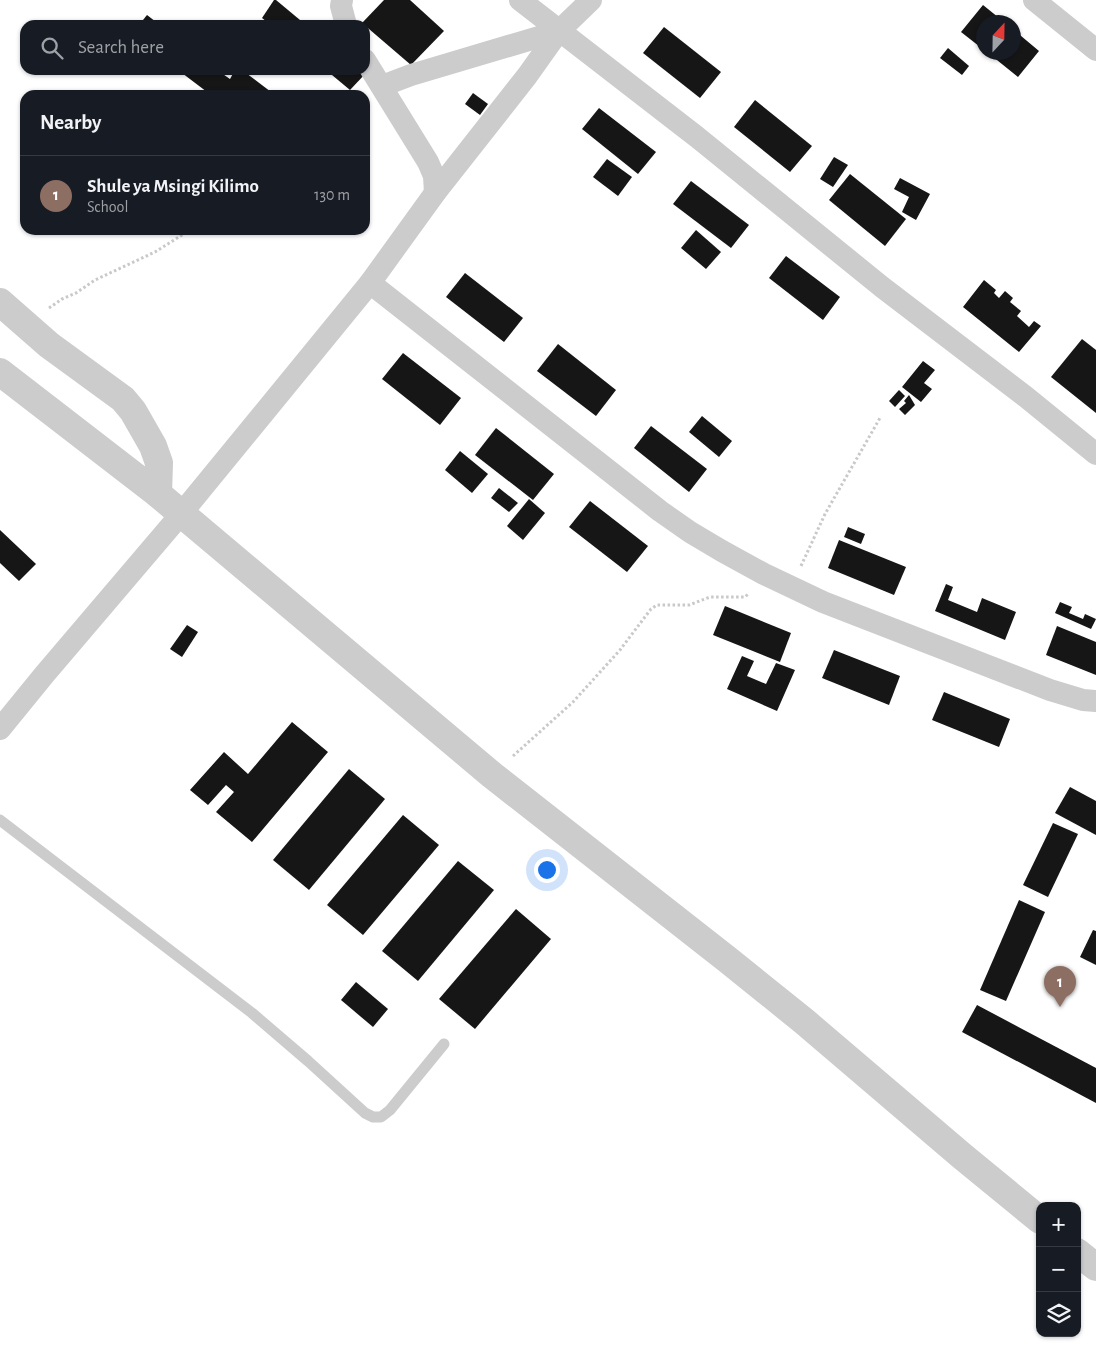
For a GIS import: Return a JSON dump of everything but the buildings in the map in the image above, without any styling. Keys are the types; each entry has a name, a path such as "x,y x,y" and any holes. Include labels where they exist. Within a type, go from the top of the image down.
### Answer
{"street":[{"path":"342,0 341,6 345,20"},
{"path":"520,0 697,137 882,287 1026,397 1096,454"},
{"path":"0,729 370,283 435,193 527,76 559,31 590,0"},
{"path":"1034,0 1096,50"},
{"path":"382,86 411,75 559,31"},
{"path":"370,68 428,162 434,176 435,193"},
{"path":"370,283 660,511 690,532 764,574 823,602 1050,690 1083,700 1096,701"},
{"path":"0,302 55,350 123,399 133,411 153,446 159,464 158,494"},
{"path":"0,372 158,494 492,775 743,972 1036,1217"},
{"path":"1081,1255 1096,1268"}],"lane":[{"path":"0,820 252,1013 365,1113 381,1117 390,1110 444,1044"}],"path":[{"path":"26,325 62,299 76,293 95,280 155,252 182,235"},
{"path":"792,587 815,533 880,418"},
{"path":"492,775 572,702 620,650 651,609 657,605 689,605 710,597 745,597 755,588 764,574"}],"place":[{"name":"Shule ya Msingi Kilimo","path":"1060,1007"}]}
